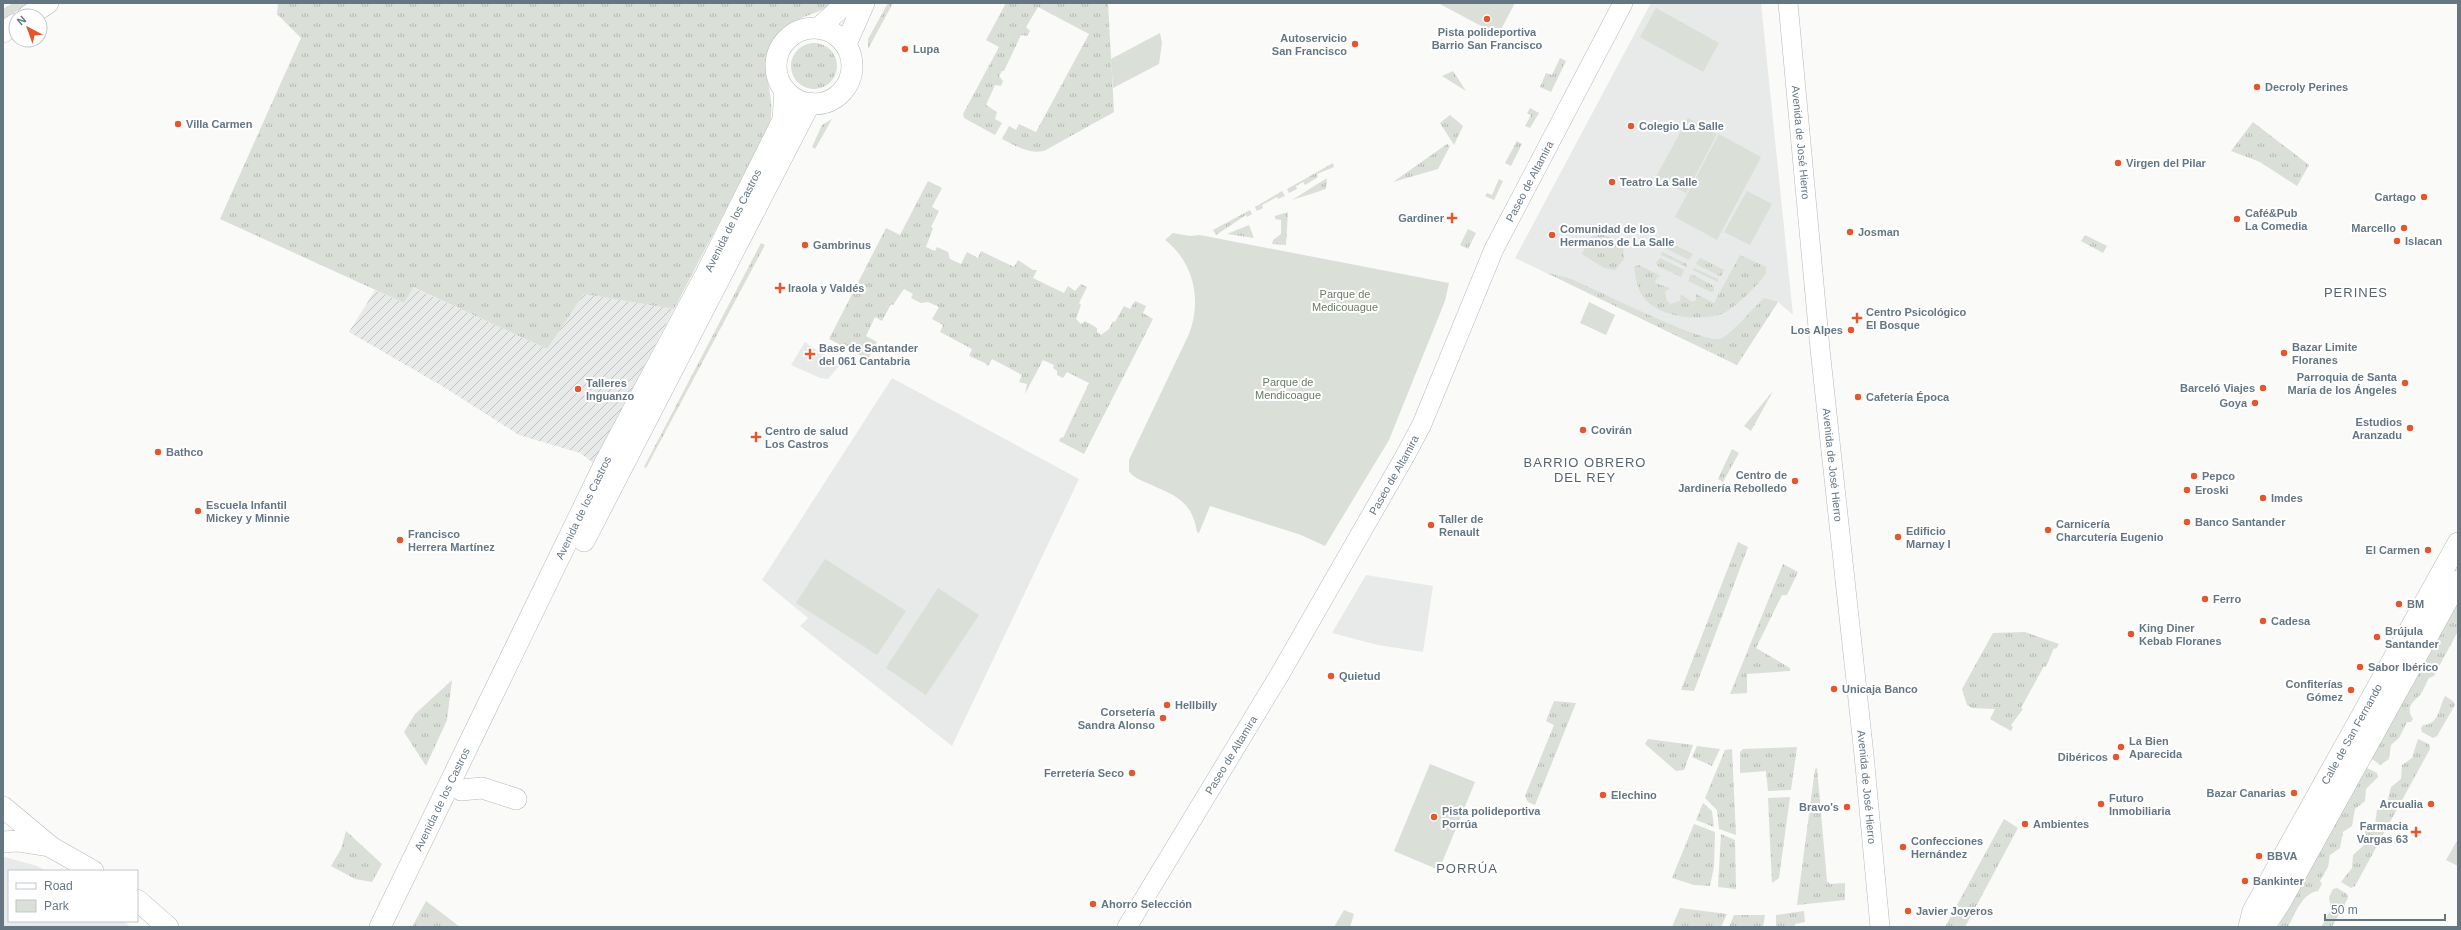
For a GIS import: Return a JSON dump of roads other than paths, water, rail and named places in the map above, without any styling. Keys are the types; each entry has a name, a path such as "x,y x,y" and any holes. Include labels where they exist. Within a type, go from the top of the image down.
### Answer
{"main road":[{"path":"819,28 846,3"},
{"path":"846,44 864,3"},
{"name":"Paseo de Altamira","path":"1127,927 1256,715 1406,456 1422,424 1494,249 1623,3"},
{"name":"Avenida de José Hierro","path":"1788,3 1820,348 1864,755 1880,927"},
{"path":"819,28 838,36 846,44 852,66 846,85 832,99 822,103 810,104 796,99 785,90 778,79 776,66 778,54 784,42 800,31 819,28"},
{"name":"Avenida de los Castros","path":"380,927 606,461 706,274 783,120 785,90"},
{"name":"Avenida de los Castros","path":"394,927 620,468 810,104"},
{"name":"Calle de San Fernando","path":"2256,922 2458,543"},
{"name":"Calle de San Fernando","path":"2256,922 2280,903 2458,581"},
{"path":"461,790 482,788 516,799"},
{"path":"3,807 52,847 91,870"},
{"path":"3,842 18,841 52,847"},
{"path":"138,901 168,927"},
{"path":"2273,927 2280,903"},
{"path":"2239,927 2256,922"}],"place":[{"name":"Pista polideportiva Barrio San Francisco","path":"1487,19"},
{"name":"Autoservicio San Francisco","path":"1355,44"},
{"name":"Lupa","path":"905,49"},
{"name":"Decroly Perines","path":"2257,87"},
{"name":"Villa Carmen","path":"178,124"},
{"name":"Colegio La Salle","path":"1631,126"},
{"name":"Virgen del Pilar","path":"2118,163"},
{"name":"Teatro La Salle","path":"1612,182"},
{"name":"Cartago","path":"2424,197"},
{"name":"Gardiner","path":"1452,218"},
{"name":"Café&Pub La Comedia","path":"2237,219"},
{"name":"Marcello","path":"2404,228"},
{"name":"Josman","path":"1850,232"},
{"name":"Comunidad de los Hermanos de La Salle","path":"1552,235"},
{"name":"Islacan","path":"2397,241"},
{"name":"Gambrinus","path":"805,245"},
{"name":"Iraola y Valdés","path":"780,288"},
{"name":"Centro Psicológico El Bosque","path":"1857,318"},
{"name":"Los Alpes","path":"1851,330"},
{"name":"Bazar Limite Floranes","path":"2284,353"},
{"name":"Base de Santander del 061 Cantabria","path":"810,354"},
{"name":"Parroquia de Santa María de los Ángeles","path":"2405,383"},
{"name":"Barceló Viajes","path":"2263,388"},
{"name":"Talleres Inguanzo","path":"578,389"},
{"name":"Cafetería Época","path":"1858,397"},
{"name":"Goya","path":"2255,403"},
{"name":"Estudios Aranzadu","path":"2410,428"},
{"name":"Covirán","path":"1583,430"},
{"name":"Centro de salud Los Castros","path":"756,437"},
{"name":"Bathco","path":"158,452"},
{"name":"Pepco","path":"2194,476"},
{"name":"Centro de Jardinería Rebolledo","path":"1795,481"},
{"name":"Eroski","path":"2187,490"},
{"name":"Imdes","path":"2263,498"},
{"name":"Escuela Infantil Mickey y Minnie","path":"198,511"},
{"name":"Banco Santander","path":"2187,522"},
{"name":"Taller de Renault","path":"1431,525"},
{"name":"Carnicería Charcutería Eugenio","path":"2048,530"},
{"name":"Edificio Marnay I","path":"1898,537"},
{"name":"Francisco Herrera Martínez","path":"400,540"},
{"name":"El Carmen","path":"2428,550"},
{"name":"Ferro","path":"2205,599"},
{"name":"BM","path":"2399,604"},
{"name":"Cadesa","path":"2263,621"},
{"name":"King Diner Kebab Floranes","path":"2131,634"},
{"name":"Brújula Santander","path":"2377,637"},
{"name":"Sabor Ibérico","path":"2360,667"},
{"name":"Quietud","path":"1331,676"},
{"name":"Unicaja Banco","path":"1834,689"},
{"name":"Confiterías Gómez","path":"2351,690"},
{"name":"Hellbilly","path":"1167,705"},
{"name":"Corsetería Sandra Alonso","path":"1163,718"},
{"name":"La Bien Aparecida","path":"2121,747"},
{"name":"Dibéricos","path":"2116,757"},
{"name":"Ferretería Seco","path":"1132,773"},
{"name":"Bazar Canarias","path":"2294,793"},
{"name":"Elechino","path":"1603,795"},
{"name":"Futuro Inmobiliaria","path":"2101,804"},
{"name":"Arcualia","path":"2431,804"},
{"name":"Bravo's","path":"1847,807"},
{"name":"Pista polideportiva Porrúa","path":"1434,817"},
{"name":"Ambientes","path":"2025,824"},
{"name":"Farmacia Vargas 63","path":"2416,832"},
{"name":"Confecciones Hernández","path":"1903,847"},
{"name":"BBVA","path":"2259,856"},
{"name":"Bankinter","path":"2245,881"},
{"name":"Ahorro Selección","path":"1093,904"},
{"name":"Javier Joyeros","path":"1908,911"}],"district":[{"name":"PERINES","path":"2356,292"},
{"name":"BARRIO OBRERO DEL REY","path":"1585,470"},
{"name":"PORRÚA","path":"1467,868"}],"park label":[{"name":"Parque de Medicouague","path":"1345,300"},
{"name":"Parque de Mendicoague","path":"1288,388"}]}
